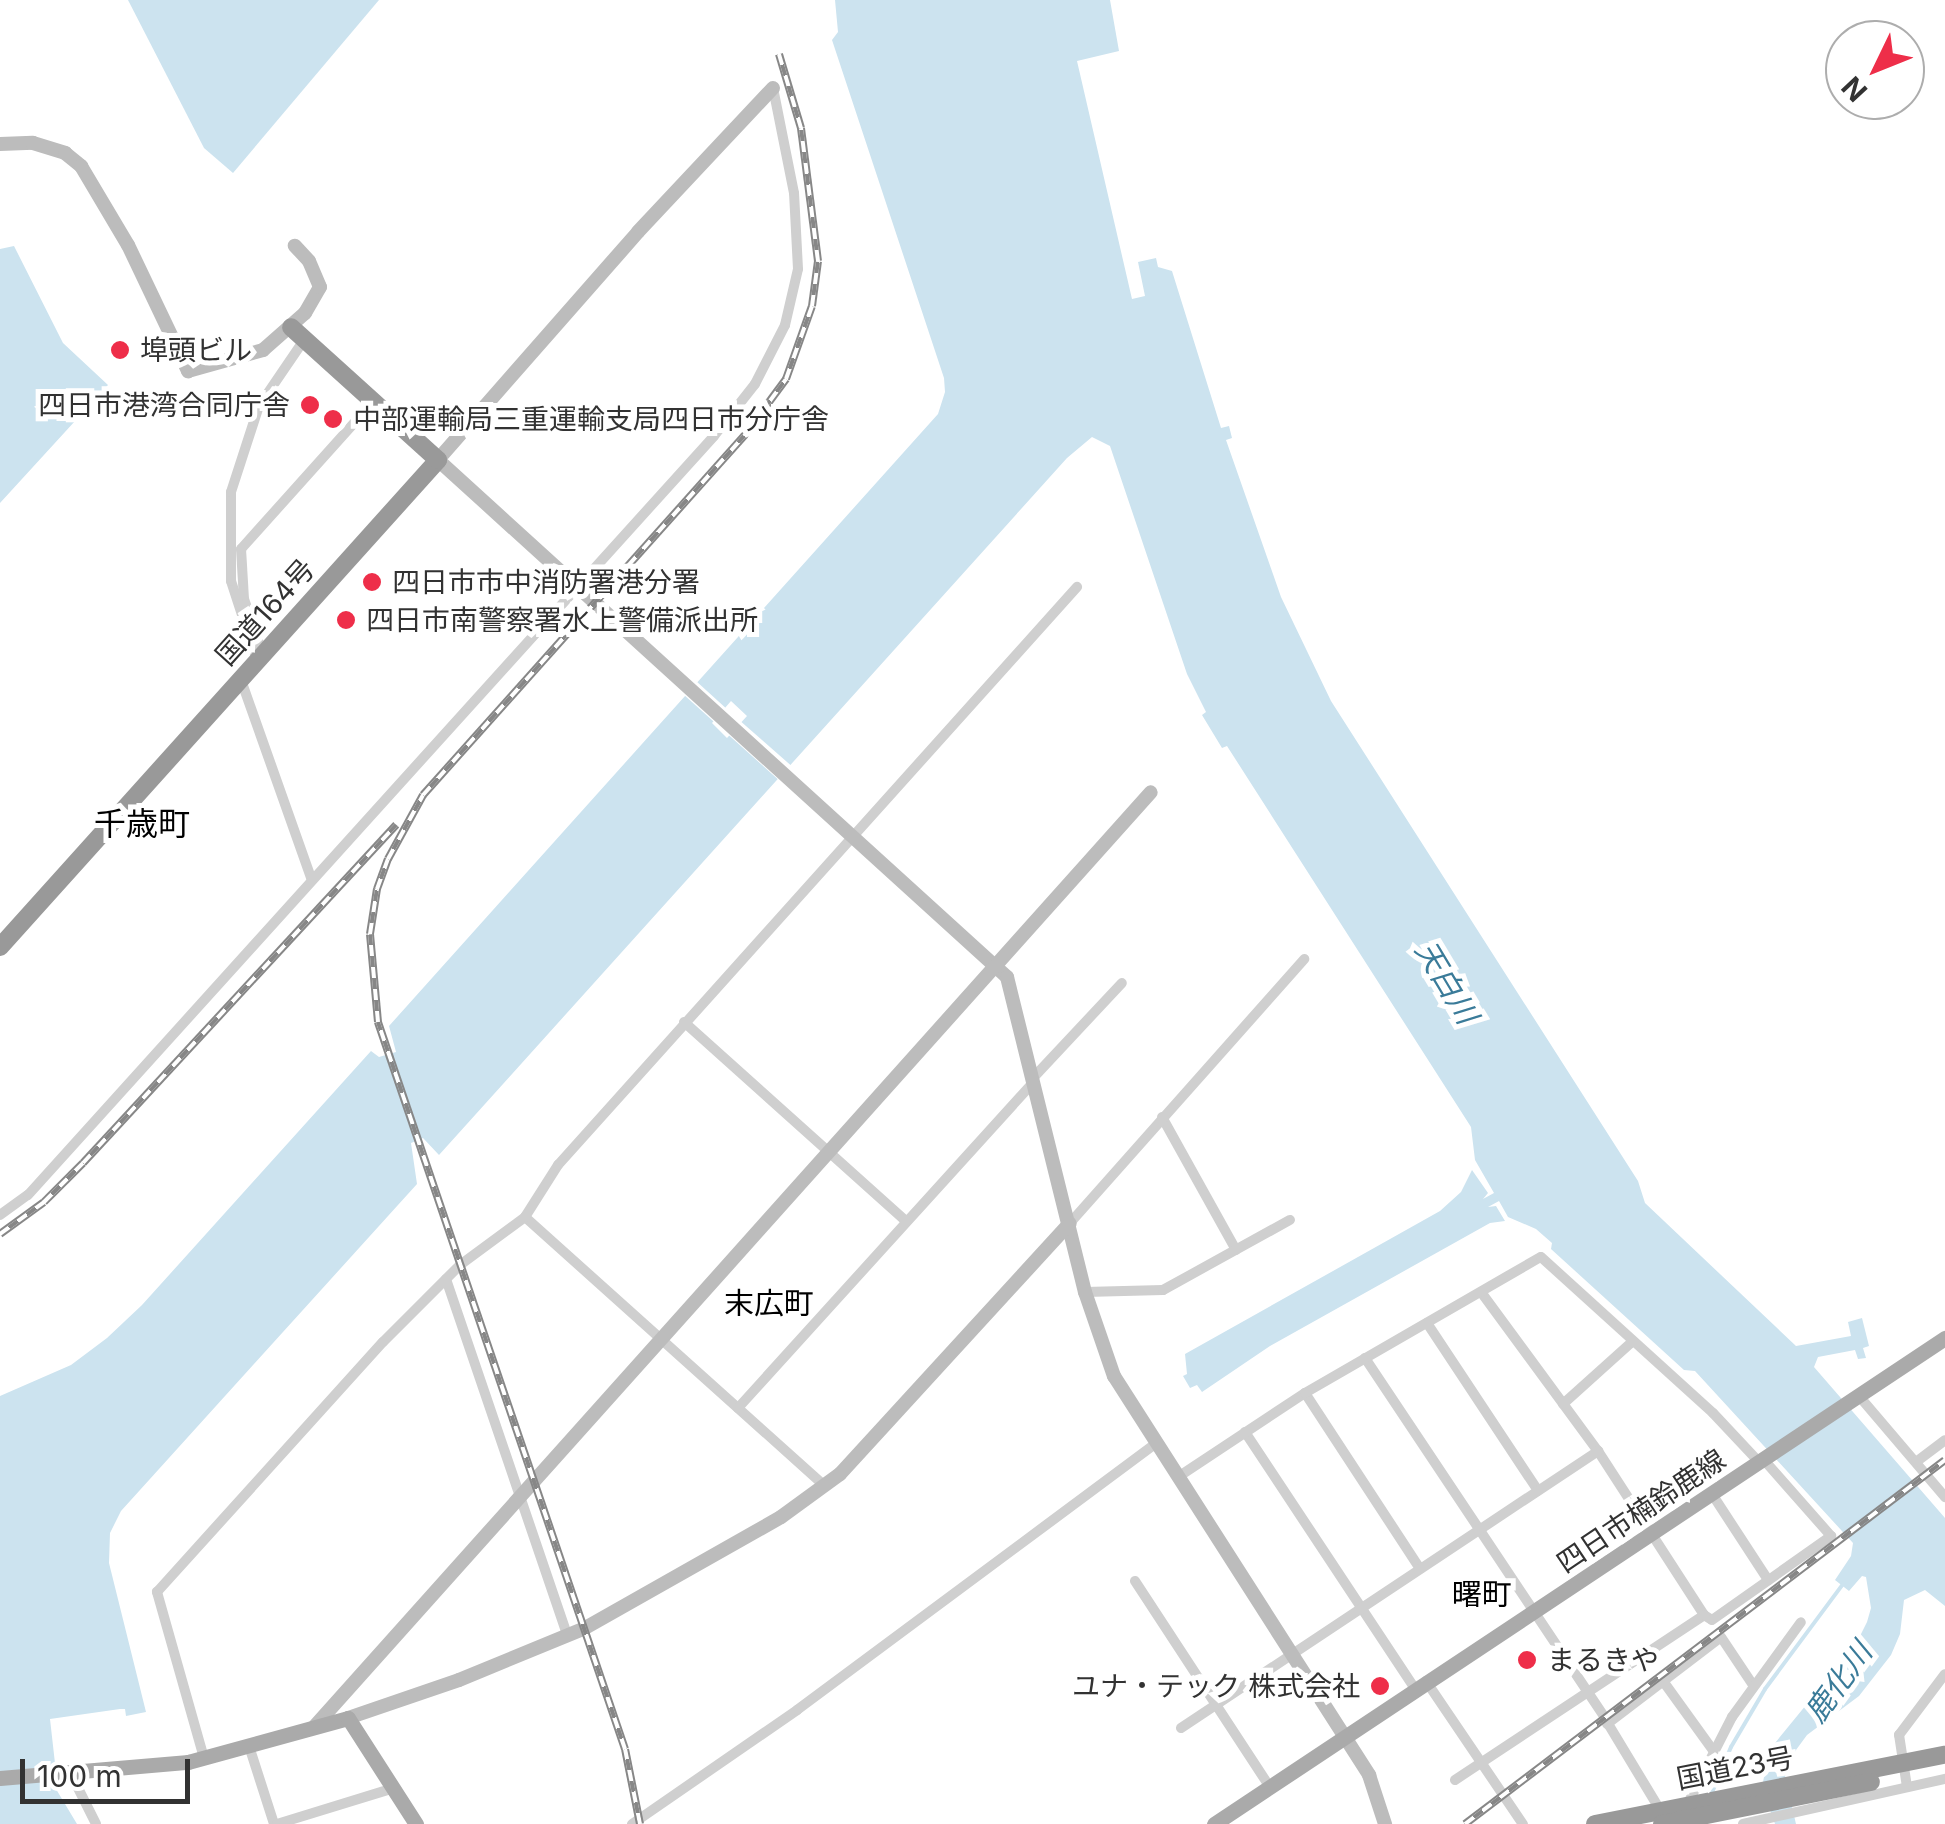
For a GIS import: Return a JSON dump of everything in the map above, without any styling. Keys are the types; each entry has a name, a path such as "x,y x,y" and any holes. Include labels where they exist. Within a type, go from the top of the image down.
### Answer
{"highway":[{"path":"297,334 438,460"},
{"name":"国道164号","path":"0,947 438,460"},
{"name":"国道23号","path":"1594,1824 1945,1755"},
{"name":"国道23号","path":"1664,1824 1945,1768"}],"main road":[{"name":"四日市楠鈴鹿線","path":"1214,1824 1945,1338"},
{"path":"0,1778 204,1758 348,1718 416,1824"}],"street":[{"path":"773,88 638,232 438,460 853,832 1007,976 1085,1292 1114,1376 1369,1775 1385,1824"},
{"path":"0,1215 28,1195 736,410 763,371 785,326 798,268 799,237 785,138 773,88"},
{"path":"0,144 33,143 65,154 81,166 128,245 188,371 263,350 297,334"},
{"path":"260,658 231,581 231,492 254,416 320,287 310,261 295,246"},
{"path":"260,658 244,599 241,549 373,402"},
{"path":"204,1758 158,1592 446,1280 500,1232 524,1218 558,1164 1077,587"},
{"path":"240,680 312,880"},
{"path":"315,1726 1151,792"},
{"path":"348,1718 458,1680 567,1635 694,1570 824,1484 888,1424 1304,959"},
{"path":"738,1408 1122,983"},
{"path":"684,1022 906,1220"},
{"path":"1162,1117 1236,1250"},
{"path":"524,1218 824,1484"},
{"path":"1085,1292 1164,1290 1290,1220"},
{"path":"1178,1478 1364,1358 1541,1257 1763,1459 1830,1536 1712,1620 1704,1615 1598,1452 1480,1292"},
{"path":"446,1280 567,1635"},
{"path":"1427,1323 1538,1491"},
{"path":"1563,1404 1634,1342"},
{"path":"1364,1358 1608,1724 1664,1824"},
{"path":"1305,1394 1420,1569"},
{"path":"1855,1398 1945,1496"},
{"path":"1245,1432 1361,1608 1481,1762 1522,1824"},
{"path":"1916,1462 1945,1440"},
{"path":"632,1824 797,1710 1155,1444"},
{"path":"1181,1728 1598,1452"},
{"path":"1712,1494 1768,1580"},
{"path":"1135,1581 1270,1787"},
{"path":"1454,1780 1704,1615"},
{"path":"1680,1824 1753,1685 1801,1622"},
{"path":"1608,1724 1721,1637 1753,1685"},
{"path":"1907,1787 1898,1735 1945,1674"},
{"path":"1663,1681 1715,1753"},
{"path":"249,1746 276,1824 394,1788"},
{"path":"66,1772 96,1824"},
{"path":"1742,1824 1945,1779"}],"water":[{"path":"128,0 379,0 233,173 204,148"},
{"path":"835,0 1110,0 1119,51 1077,61 1132,299 1145,296 1138,262 1156,258 1158,267 1172,271 1221,428 1229,426 1232,438 1226,440 1281,597 1331,701 1638,1181 1645,1203 1796,1346 1851,1336 1848,1322 1862,1318 1869,1346 1863,1348 1866,1358 1858,1359 1855,1350 1818,1357 1814,1367 1945,1518 1945,1606 1925,1590 1904,1600 1900,1634 1891,1655 1859,1696 1807,1735 1796,1750 1785,1777 1796,1824 1775,1824 1762,1787 1767,1762 1775,1743 1856,1644 1867,1622 1871,1608 1866,1577 1862,1576 1849,1591 1835,1580 1851,1556 1853,1543 1695,1371 1684,1370 1551,1249 1552,1243 1536,1229 1508,1217 1499,1201 1488,1207 1496,1206 1505,1221 1490,1223 1270,1346 1202,1392 1197,1385 1190,1388 1183,1376 1187,1374 1185,1354 1440,1211 1461,1192 1472,1170 1488,1193 1483,1199 1494,1193 1475,1160 1471,1127 1227,746 1222,748 1202,715 1206,712 1187,674 1110,446 1092,437 1067,458 439,1155 423,1138 411,1143 417,1184 121,1511 110,1533 109,1563 146,1712 126,1716 125,1709 120,1709 50,1719 57,1781 53,1784 77,1824 0,1824 0,1396 71,1365 107,1338 142,1305 371,1051 379,1057 396,1052 389,1026 938,414 945,392 944,378 832,40 838,32","holes":["731,701 747,716 727,738 712,723"]},
{"path":"14,246 63,343 108,385 0,503 0,249"}],"pier":[{"path":"696,681 729,711 718,723 728,731 738,719 795,769 782,783 683,694"}],"waterway":[{"path":"1711,1795 1731,1747 1765,1689 1843,1584"}],"railway":[{"path":"640,1824 625,1749 378,1022 370,934 377,889 388,859 423,795 744,436 786,379 812,306 818,261 801,128 779,54"},
{"path":"0,1234 44,1202 83,1163 396,825"},
{"path":"1465,1824 1945,1460"}],"place":[{"name":"埠頭ビル","path":"120,350"},
{"name":"四日市港湾合同庁舎","path":"310,405"},
{"name":"中部運輸局三重運輸支局四日市分庁舎","path":"333,419"},
{"name":"四日市市中消防署港分署","path":"372,582"},
{"name":"四日市南警察署水上警備派出所","path":"346,620"},
{"name":"まるきや","path":"1527,1660"},
{"name":"ユナ・テック 株式会社","path":"1380,1686"}],"district":[{"name":"千歳町","path":"142,824"},
{"name":"末広町","path":"769,1303"},
{"name":"曙町","path":"1482,1594"}],"water label":[{"name":"天白川","path":"1447,982"},
{"name":"鹿化川","path":"1838,1682"}]}
